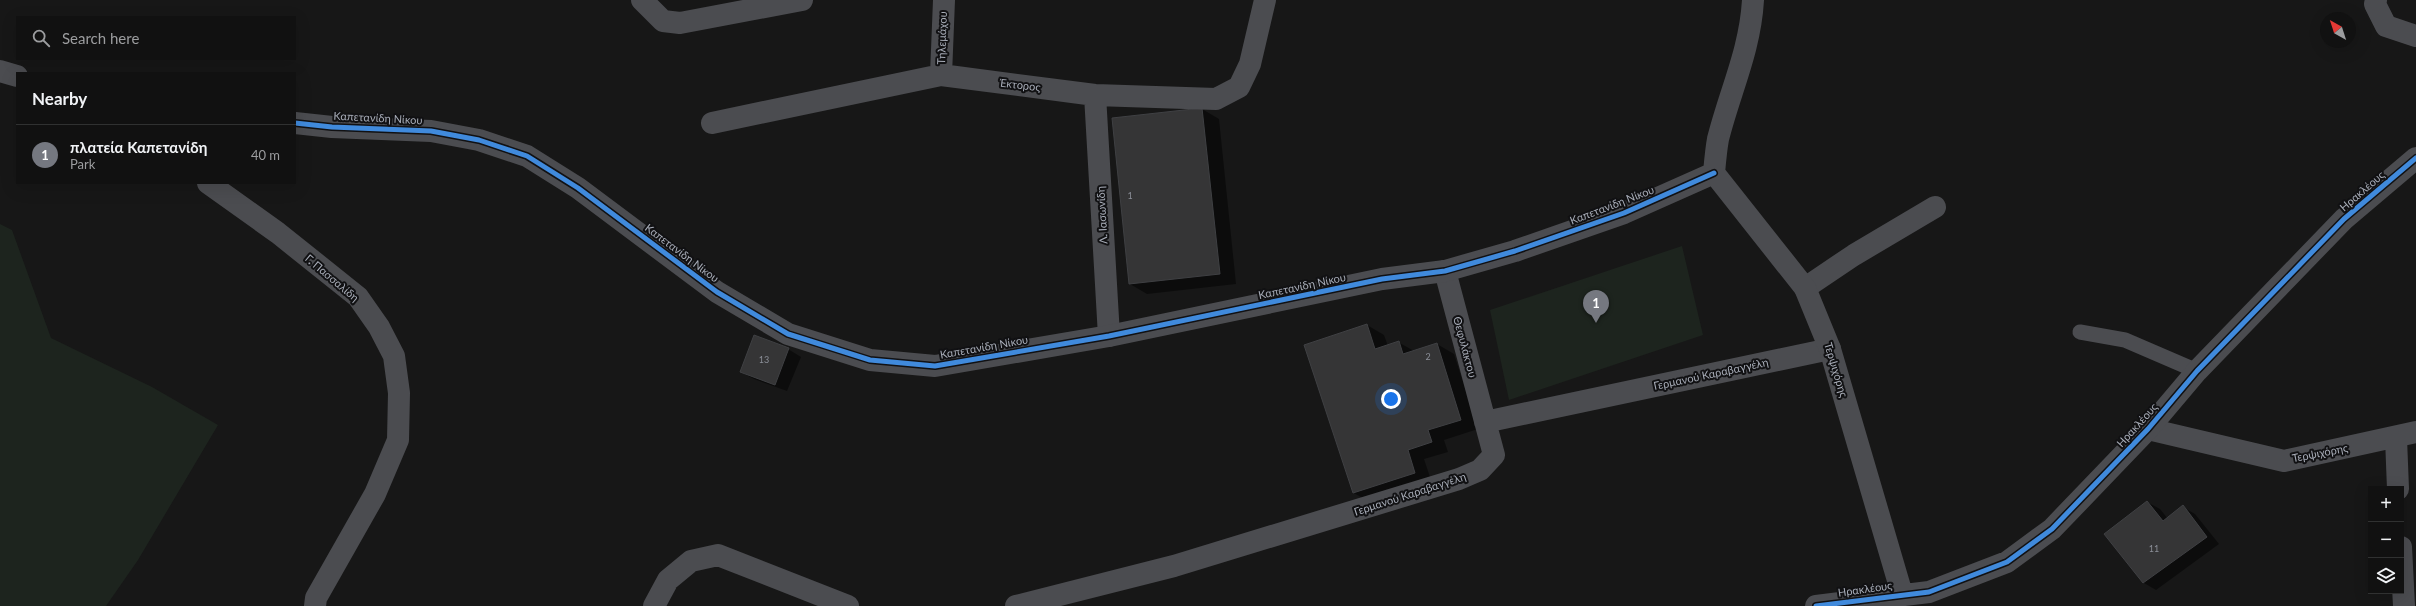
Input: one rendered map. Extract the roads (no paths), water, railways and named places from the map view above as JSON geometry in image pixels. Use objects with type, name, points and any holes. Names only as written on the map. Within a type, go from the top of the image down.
[{"type":"street","points":[[642,0],[663,21],[680,23],[802,0]]},
{"type":"street","name":"Τηλεμάχου","points":[[941,75],[944,0]]},
{"type":"street","name":"Έκτορος","points":[[712,123],[941,75],[1095,95],[1216,99],[1239,87],[1250,64],[1265,0]]},
{"type":"street","points":[[1714,173],[1718,140],[1738,80],[1752,24],[1754,0]]},
{"type":"street","points":[[2376,0],[2375,4],[2386,26],[2416,36]]},
{"type":"street","points":[[0,71],[16,76]]},
{"type":"street","name":"Λ. Ιασωνίδη","points":[[1095,95],[1109,336]]},
{"type":"street","name":"Καπετανίδη Νίκου","points":[[296,123],[431,131],[479,140],[526,156],[578,188],[718,292],[788,334],[870,360],[935,366],[1109,336],[1382,279],[1445,271],[1515,251],[1624,213],[1714,173]]},
{"type":"street","name":"Ηρακλέους","points":[[1816,606],[1902,594],[1929,592],[2008,562],[2052,529],[2148,430],[2197,371],[2344,219],[2416,158]]},
{"type":"street","name":"Τερψιχόρης","points":[[1714,173],[1805,288],[1830,349],[1902,594]]},
{"type":"street","name":"Γ. Πασσαλίδη","points":[[209,184],[278,233],[358,297],[379,327],[394,356],[399,393],[398,440],[375,494],[316,598],[315,606]]},
{"type":"street","points":[[1805,288],[1854,255],[1935,207]]},
{"type":"street","name":"Θεφυλάκτου","points":[[1445,271],[1485,422]]},
{"type":"street","name":"Γερμανού Καραβαγγέλη","points":[[1016,606],[1174,566],[1459,479],[1480,470],[1494,455],[1485,422],[1830,349]]},
{"type":"street","name":"Τερψιχόρης","points":[[2148,430],[2284,461],[2406,435],[2398,486]]},
{"type":"street","points":[[654,606],[668,580],[691,561],[718,555],[848,606]]},
{"type":"street","points":[[2402,558],[2404,606]]},
{"type":"lane","points":[[2080,332],[2125,340],[2197,371]]},
{"type":"place","name":"πλατεία Καπετανίδη","points":[[1596,323]]}]
